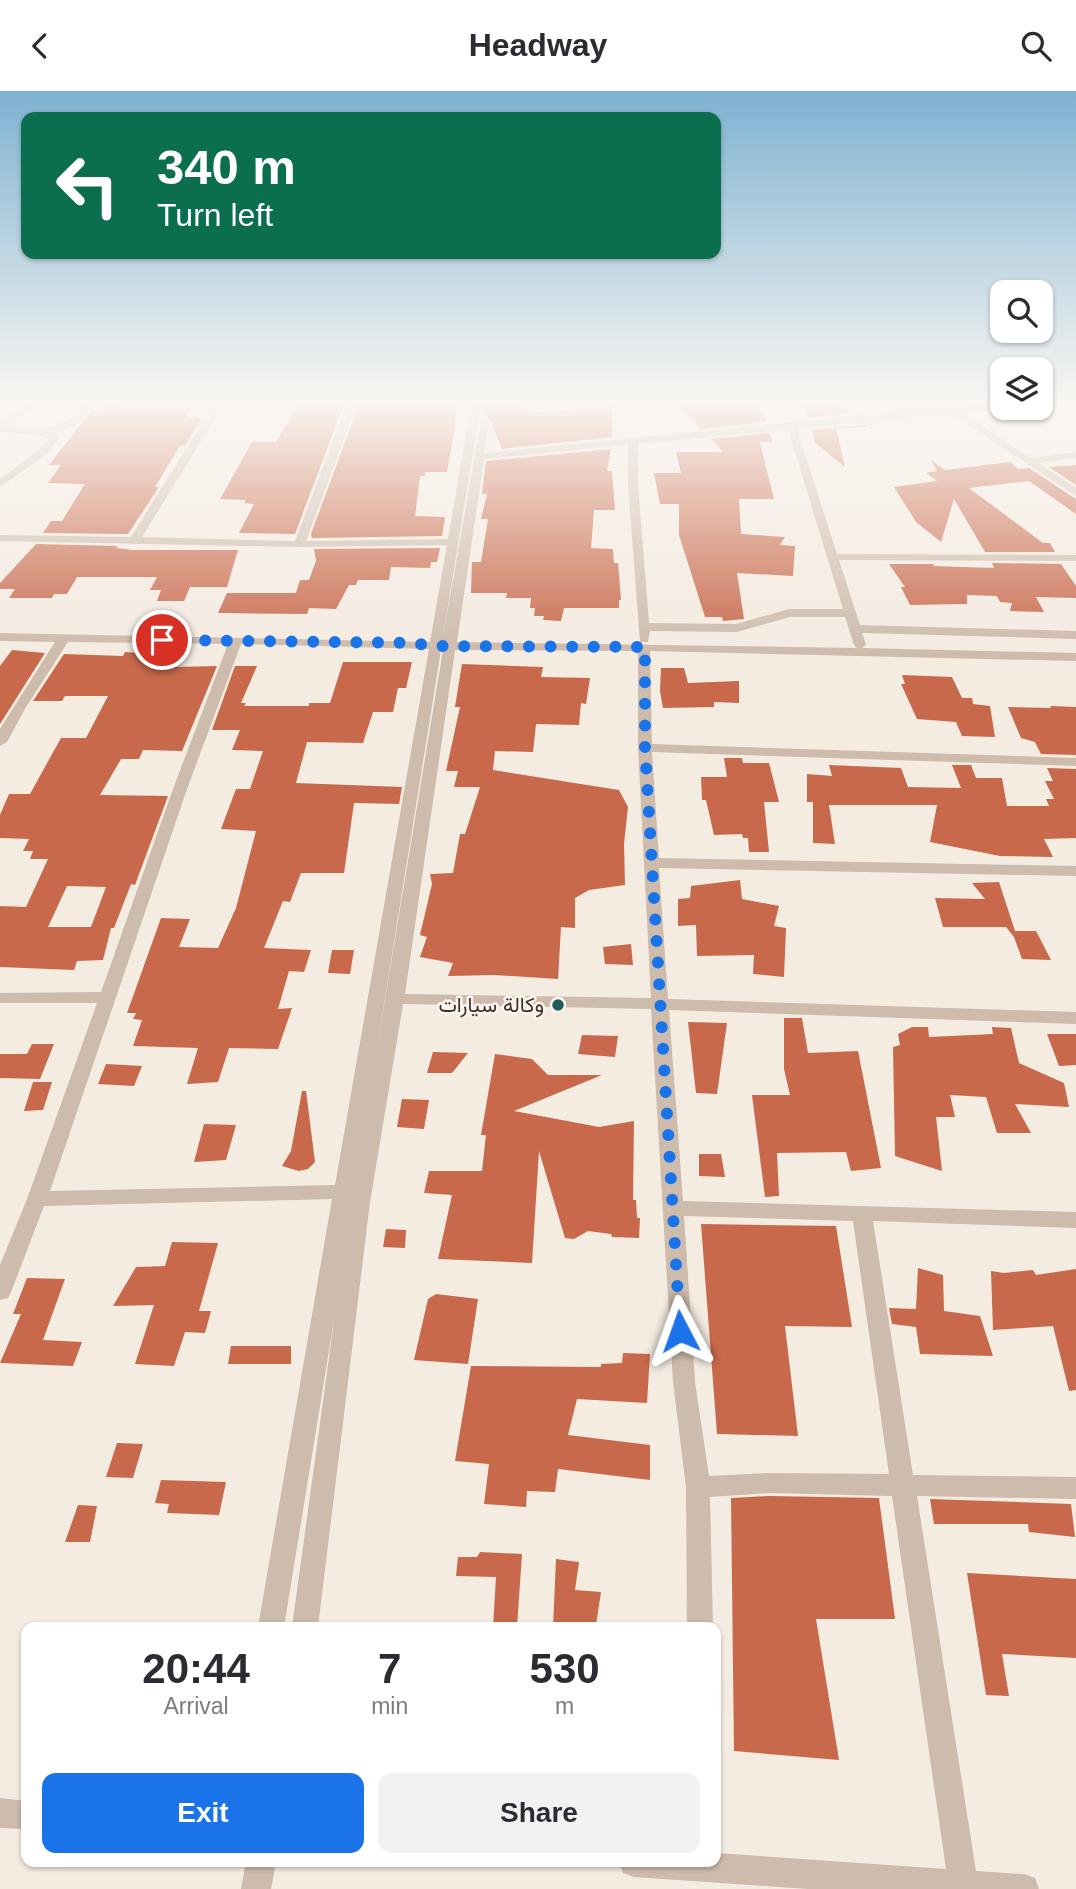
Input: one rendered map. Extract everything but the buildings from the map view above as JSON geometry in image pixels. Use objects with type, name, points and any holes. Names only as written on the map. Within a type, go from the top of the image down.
[{"type":"street","points":[[135,539],[167,488]]},
{"type":"street","points":[[299,544],[320,488]]},
{"type":"street","points":[[306,1622],[360,1202],[395,999],[462,488]]},
{"type":"street","points":[[272,1622],[342,1192],[474,488]]},
{"type":"street","points":[[633,488],[644,637],[645,748],[651,863],[684,1382],[698,1486],[700,1622]]},
{"type":"street","points":[[811,488],[860,645]]},
{"type":"street","points":[[0,538],[299,544],[453,542]]},
{"type":"street","points":[[833,557],[1076,558]]},
{"type":"street","points":[[644,637],[737,628],[789,613],[850,613]]},
{"type":"street","points":[[856,629],[1076,635]]},
{"type":"street","points":[[0,637],[412,643],[644,637],[1074,655]]},
{"type":"street","points":[[644,637],[1074,655]]},
{"type":"street","points":[[0,742],[19,707],[64,638]]},
{"type":"street","points":[[0,1292],[37,1199],[106,997],[236,641]]},
{"type":"street","points":[[1074,655],[1076,670]]},
{"type":"street","points":[[645,748],[1076,762]]},
{"type":"street","points":[[651,863],[1076,871]]},
{"type":"street","points":[[0,998],[106,997]]},
{"type":"street","points":[[395,999],[660,1002],[964,1017],[1076,1018]]},
{"type":"street","points":[[37,1199],[342,1192]]},
{"type":"street","points":[[674,1208],[1076,1220]]},
{"type":"street","points":[[862,1215],[963,1885]]},
{"type":"street","points":[[698,1486],[769,1483],[1076,1487]]},
{"type":"street","points":[[0,1813],[21,1815]]},
{"type":"street","points":[[721,1865],[1024,1889]]},
{"type":"street","points":[[256,1889],[260,1867]]},
{"type":"place","name":"وكالة سيارات","points":[[558,1005]]},
{"type":"route","points":[[162,640],[645,647],[645,748],[680,1331]]}]
